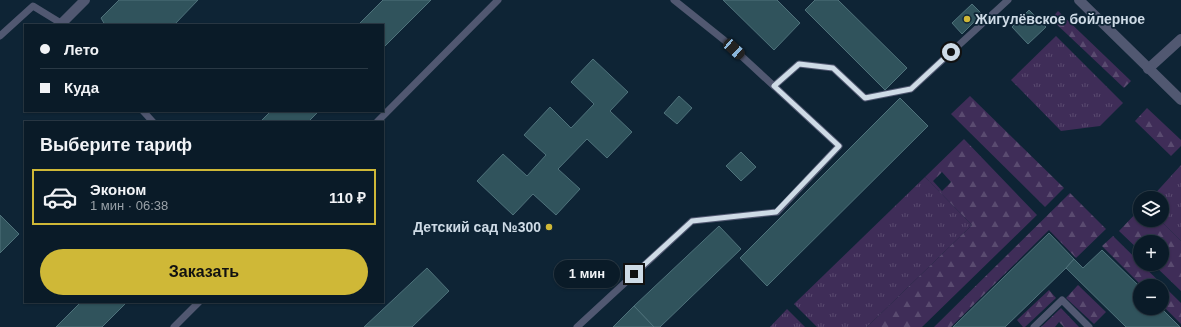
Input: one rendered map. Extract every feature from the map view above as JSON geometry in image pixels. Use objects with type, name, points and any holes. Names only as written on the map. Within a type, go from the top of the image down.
[{"type":"street","points":[[63,24],[85,0]]},
{"type":"street","points":[[1079,0],[1181,100]]},
{"type":"street","points":[[1148,69],[1181,39]]},
{"type":"lane","points":[[378,121],[498,0]]},
{"type":"lane","points":[[577,327],[692,221],[776,212],[839,146],[724,40],[674,0]]},
{"type":"lane","points":[[774,86],[799,64],[833,68],[865,98],[911,89],[1008,0]]},
{"type":"lane","points":[[0,36],[33,6],[63,24]]},
{"type":"lane","points":[[144,112],[152,121]]},
{"type":"lane","points":[[1034,327],[1062,300],[1089,327]]},
{"type":"lane","points":[[174,327],[198,303]]},
{"type":"green space","points":[[1058,11],[1131,81],[1124,88],[1051,19]]},
{"type":"green space","points":[[1056,36],[1123,103],[1100,126],[1061,131],[1011,80]]},
{"type":"green space","points":[[970,96],[1064,188],[1045,207],[951,114]]},
{"type":"green space","points":[[1147,108],[1181,140],[1181,146],[1171,156],[1135,121]]},
{"type":"green space","points":[[964,139],[1037,215],[922,327],[867,327],[972,225],[925,177]],"holes":[[[942,172],[951,182],[942,191],[933,181]]]},
{"type":"green space","points":[[1181,165],[1181,241],[1167,227],[1169,227],[1169,191],[1157,191]]},
{"type":"green space","points":[[925,177],[972,225],[867,327],[817,327],[794,304]]},
{"type":"green space","points":[[1070,193],[1106,229],[1076,258],[1049,230],[951,327],[934,327]]},
{"type":"green space","points":[[1133,216],[1133,227],[1167,227],[1181,241],[1181,291],[1160,271],[1169,271],[1169,235],[1133,235],[1133,244],[1119,231]]},
{"type":"green space","points":[[1113,236],[1133,256],[1133,271],[1149,271],[1157,279],[1135,279],[1102,246]]},
{"type":"green space","points":[[1078,285],[1106,312],[1094,324],[1066,298]]},
{"type":"green space","points":[[1049,290],[1056,298],[1025,327],[1023,327],[1017,320]]},
{"type":"green space","points":[[1169,291],[1181,303],[1181,324],[1169,312]]},
{"type":"green space","points":[[1061,308],[1079,327],[1064,327],[1059,322],[1055,327],[1041,327]]},
{"type":"green space","points":[[787,309],[805,327],[770,327]]},
{"type":"building","points":[[119,0],[198,0],[175,24],[104,24],[101,18]]},
{"type":"building","points":[[383,0],[431,0],[384,47],[384,24],[359,24]]},
{"type":"building","points":[[723,0],[777,0],[800,23],[774,50]]},
{"type":"building","points":[[815,0],[838,0],[907,68],[885,90],[805,10]]},
{"type":"building","points":[[972,4],[982,14],[962,34],[952,23]]},
{"type":"building","points":[[1029,10],[1046,27],[1028,44],[1012,27]]},
{"type":"building","points":[[593,59],[628,92],[610,111],[632,132],[607,158],[587,139],[558,169],[580,189],[556,215],[533,194],[513,215],[477,181],[503,154],[527,176],[546,155],[524,135],[550,107],[571,128],[594,104],[571,82]]},
{"type":"building","points":[[679,96],[692,108],[677,124],[664,113]]},
{"type":"building","points":[[900,98],[928,126],[767,286],[740,258]]},
{"type":"building","points":[[270,112],[318,112],[309,121],[261,121]]},
{"type":"building","points":[[741,152],[756,167],[741,181],[726,166]]},
{"type":"building","points":[[0,215],[19,234],[0,253]]},
{"type":"building","points":[[719,226],[741,249],[660,327],[654,327],[634,306]]},
{"type":"building","points":[[1049,233],[1074,259],[1066,268],[1005,327],[953,327]]},
{"type":"building","points":[[1102,250],[1133,280],[1133,315],[1168,315],[1180,327],[1126,327],[1066,268],[1074,259],[1083,268]]},
{"type":"building","points":[[427,268],[449,291],[412,327],[364,327]]},
{"type":"building","points":[[80,303],[125,304],[102,327],[56,327]]},
{"type":"building","points":[[634,306],[654,327],[613,327]]},
{"type":"place","name":"Жигулёвское бойлерное","points":[[967,19]]},
{"type":"place","name":"Детский сад №300","points":[[549,227]]},
{"type":"route","points":[[634,274],[692,221],[776,212],[839,146],[774,86],[799,64],[833,68],[865,98],[911,89],[951,52]]}]
